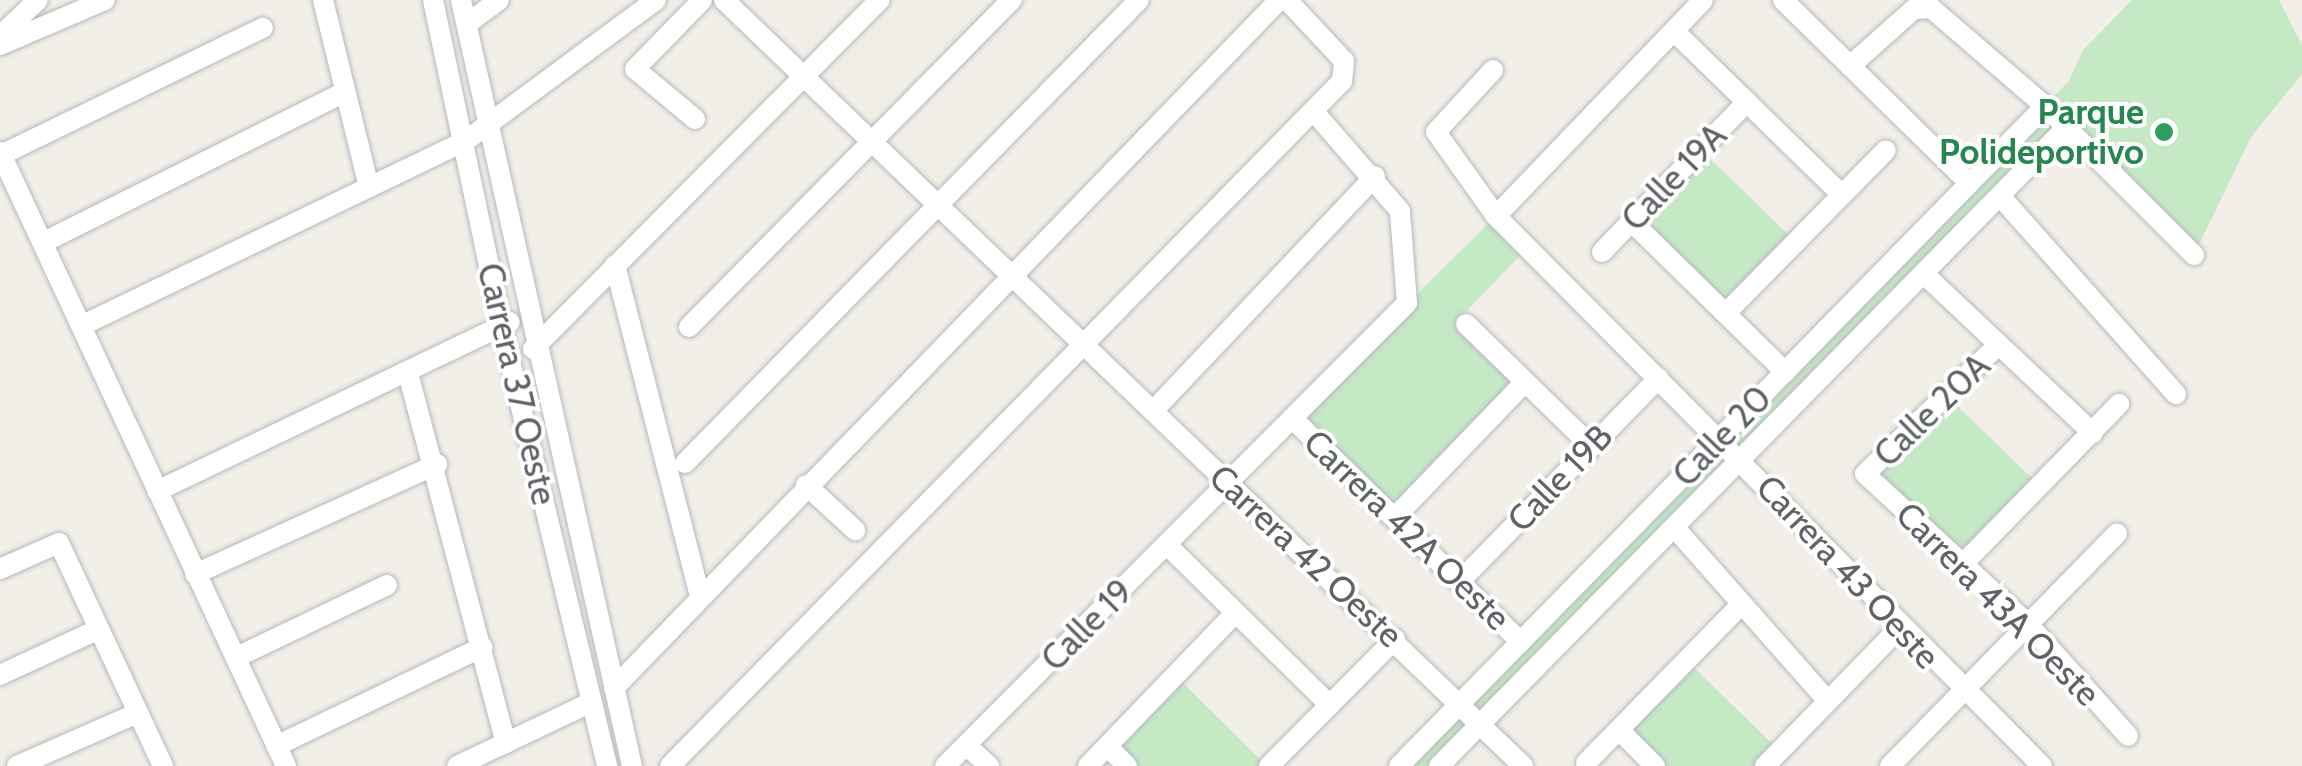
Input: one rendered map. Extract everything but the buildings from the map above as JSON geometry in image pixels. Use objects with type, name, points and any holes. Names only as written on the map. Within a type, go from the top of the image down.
[{"type":"street","points":[[0,36],[38,0]]},
{"type":"street","points":[[0,45],[105,0]]},
{"type":"street","points":[[323,0],[369,187]]},
{"type":"street","name":"Carrera 37 Oeste","points":[[434,0],[502,328],[607,766]]},
{"type":"street","name":"Carrera 37 Oeste","points":[[461,0],[492,122],[533,349],[632,766]]},
{"type":"street","points":[[467,24],[499,0]]},
{"type":"street","points":[[85,324],[464,142],[656,0]]},
{"type":"street","points":[[695,118],[635,69],[702,0]]},
{"type":"street","points":[[533,349],[880,0]]},
{"type":"street","points":[[689,327],[1012,0]]},
{"type":"street","points":[[686,463],[1139,0]]},
{"type":"street","points":[[614,688],[806,485],[1279,0]]},
{"type":"street","points":[[670,766],[1086,350],[1342,81],[1344,61],[1287,0]]},
{"type":"street","points":[[1496,216],[1703,0]]},
{"type":"street","points":[[1783,0],[1969,183]]},
{"type":"street","name":"Carrera 42 Oeste","points":[[737,4],[802,80],[1395,639],[1524,766]]},
{"type":"street","points":[[1850,66],[1914,8],[1931,8],[2045,106],[2194,255]]},
{"type":"street","points":[[263,28],[1,153],[85,324],[195,574],[239,656],[286,766]]},
{"type":"street","points":[[1674,30],[1842,194]]},
{"type":"street","name":"Carrera 43 Oeste","points":[[1492,70],[1436,132],[1496,216],[1741,459],[1962,692],[2042,766]]},
{"type":"street","points":[[46,241],[345,92]]},
{"type":"street","name":"Calle 19A","points":[[1602,252],[1748,102]]},
{"type":"street","name":"Calle 20","points":[[1399,766],[2045,106]]},
{"type":"street","points":[[1152,411],[1375,176],[1315,113]]},
{"type":"street","name":"Calle 20","points":[[1439,766],[2067,127]]},
{"type":"street","points":[[1726,314],[1886,150]]},
{"type":"street","name":"Calle 19","points":[[945,766],[1408,303],[1400,211],[1375,176]]},
{"type":"street","points":[[2000,196],[2176,394]]},
{"type":"street","points":[[1631,221],[1785,372]]},
{"type":"street","points":[[615,265],[700,596]]},
{"type":"street","points":[[1924,274],[2092,433]]},
{"type":"street","points":[[157,490],[502,328],[527,309]]},
{"type":"street","points":[[1466,324],[1592,446]]},
{"type":"street","name":"Calle 20A","points":[[1865,474],[1998,345]]},
{"type":"street","points":[[408,373],[437,464],[506,742]]},
{"type":"street","name":"Calle 19B","points":[[1462,579],[1659,378]]},
{"type":"street","points":[[1397,515],[1526,382]]},
{"type":"street","points":[[1960,567],[2119,404]]},
{"type":"street","name":"Carrera 42A Oeste","points":[[1292,418],[1397,515],[1521,642]]},
{"type":"street","points":[[195,574],[437,464]]},
{"type":"street","name":"Carrera 43A Oeste","points":[[1865,474],[1960,567],[2028,624],[2128,736]]},
{"type":"street","points":[[806,485],[855,530]]},
{"type":"street","points":[[1674,528],[1828,701]]},
{"type":"street","points":[[1895,764],[2117,533]]},
{"type":"street","points":[[0,569],[58,543],[162,766]]},
{"type":"street","points":[[1167,545],[1330,705]]},
{"type":"street","points":[[239,656],[387,585]]},
{"type":"street","points":[[1586,764],[1740,606]]},
{"type":"street","points":[[1088,766],[1110,749],[1235,612]]},
{"type":"street","points":[[1765,766],[1899,628]]},
{"type":"street","points":[[0,675],[99,629]]},
{"type":"street","points":[[1269,766],[1395,639]]},
{"type":"street","points":[[276,746],[483,648]]},
{"type":"street","points":[[457,766],[592,702]]},
{"type":"street","points":[[17,766],[138,713]]},
{"type":"street","points":[[1619,730],[1655,766]]},
{"type":"street","points":[[967,746],[989,766]]},
{"type":"street","points":[[1110,749],[1128,766]]},
{"type":"green space","points":[[2132,0],[2279,0],[2302,45],[2302,74],[2251,137],[2194,255],[2068,128],[1439,766],[1399,766],[2069,81],[2083,50]]},
{"type":"green space","points":[[1701,150],[1796,242],[1726,314],[1632,222]]},
{"type":"green space","points":[[1496,216],[1528,247],[1460,318],[1525,382],[1397,515],[1292,418]]},
{"type":"green space","points":[[1947,396],[2042,488],[1963,569],[1869,477]]},
{"type":"green space","points":[[1687,661],[1780,751],[1765,766],[1655,766],[1619,730]]},
{"type":"green space","points":[[1177,677],[1267,766],[1127,766],[1110,749]]},
{"type":"place","name":"Parque Polideportivo","points":[[2164,132]]}]
